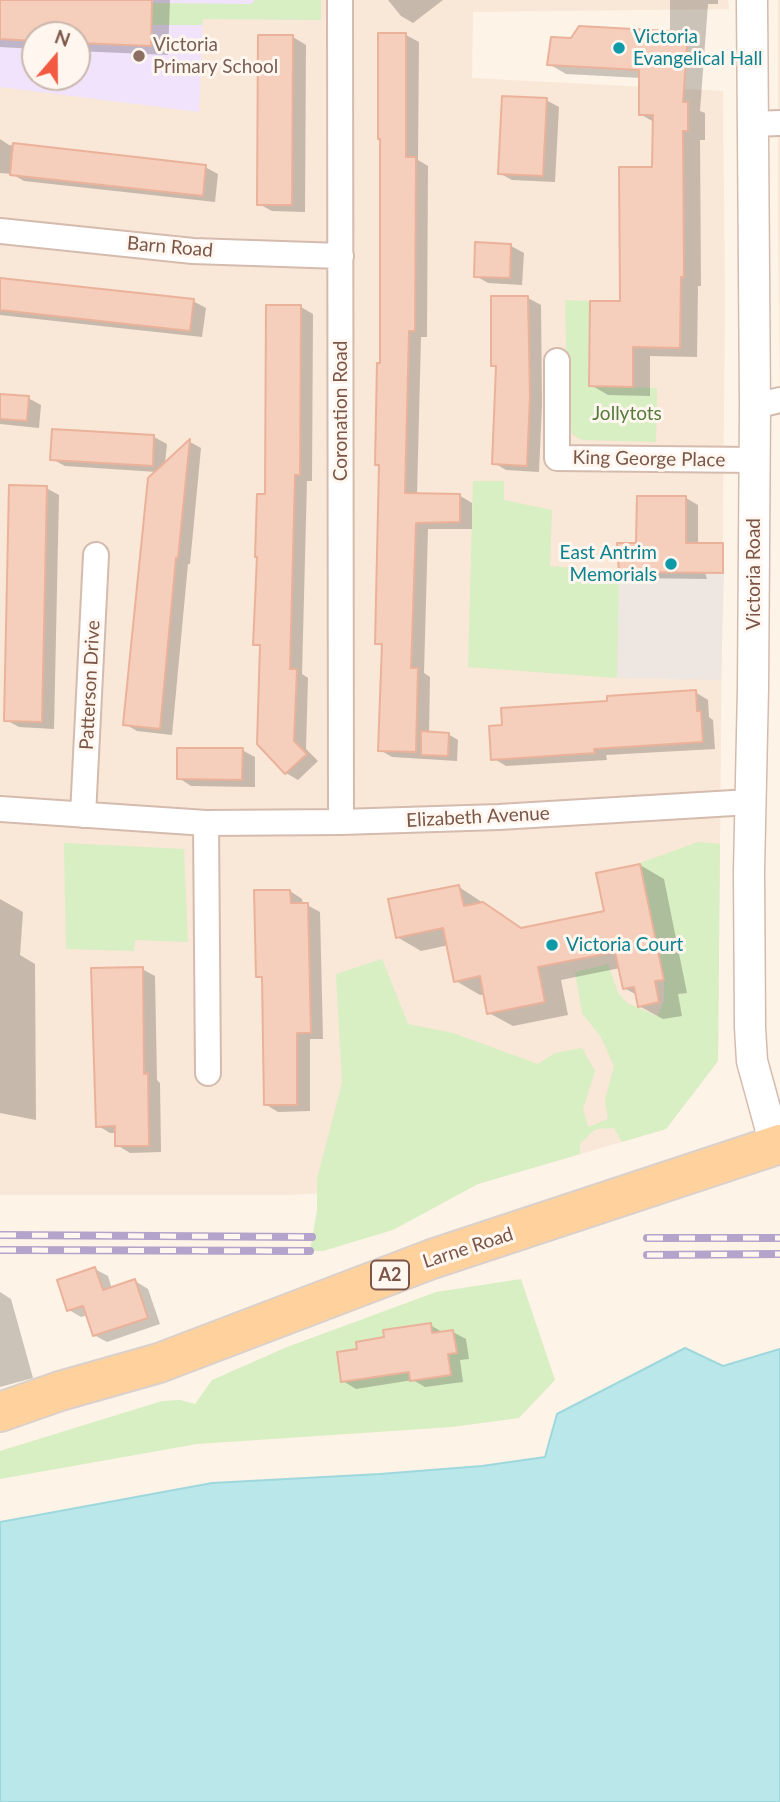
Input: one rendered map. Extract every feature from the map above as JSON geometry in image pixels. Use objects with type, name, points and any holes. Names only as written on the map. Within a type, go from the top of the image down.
[{"type":"main road","name":"Larne Road","points":[[0,1412],[60,1391],[159,1363],[432,1259],[777,1145]]},
{"type":"street","name":"Coronation Road","points":[[340,0],[341,822]]},
{"type":"street","name":"Victoria Road","points":[[751,0],[766,123],[767,403],[755,460],[750,1027],[752,1061],[777,1145]]},
{"type":"street","name":"Barn Road","points":[[0,231],[193,251],[341,256]]},
{"type":"street","name":"King George Place","points":[[557,361],[557,458],[755,460]]},
{"type":"street","name":"Patterson Drive","points":[[83,815],[96,555]]},
{"type":"street","name":"Elizabeth Avenue","points":[[0,809],[206,823],[341,822],[499,817],[750,802]]},
{"type":"street","points":[[206,823],[208,1073]]},
{"type":"shaded area","points":[[0,0],[728,0],[729,9],[473,12],[472,78],[723,91],[725,302],[718,1061],[666,1129],[478,1184],[288,1195],[0,1195]]},
{"type":"shaded area","name":"Victoria Primary School","points":[[0,0],[321,0],[321,20],[203,19],[199,112],[32,91],[91,91],[91,21],[21,21],[21,90],[0,87]]},
{"type":"shaded area","points":[[780,0],[780,406],[778,230]]},
{"type":"shaded area","points":[[619,572],[724,574],[721,680],[617,678]]},
{"type":"green space","points":[[255,0],[321,0],[321,20],[203,19],[202,25],[151,25],[152,3],[251,4]]},
{"type":"green space","name":"Jollytots","points":[[565,300],[590,301],[589,386],[657,388],[656,442],[582,440],[573,435],[568,422]]},
{"type":"green space","points":[[473,481],[504,481],[504,500],[552,510],[550,566],[619,572],[617,678],[468,667]]},
{"type":"green space","points":[[698,842],[720,844],[718,1061],[666,1129],[622,1142],[614,1128],[596,1129],[580,1143],[580,1154],[478,1184],[393,1230],[323,1251],[310,1251],[317,1210],[317,1179],[342,1083],[336,974],[382,959],[408,1024],[453,1033],[538,1064],[555,1053],[582,1048],[595,1071],[583,1109],[588,1127],[608,1119],[605,1100],[614,1066],[601,1037],[582,1013],[575,972],[608,964],[618,993],[627,1003],[657,1016],[664,1001],[664,980],[640,863]]},
{"type":"green space","points":[[64,843],[184,849],[188,942],[135,940],[134,951],[66,949]]},
{"type":"green space","points":[[521,1279],[555,1380],[519,1418],[452,1427],[197,1444],[0,1479],[0,1451],[162,1401],[180,1400],[195,1404],[212,1380],[287,1347],[436,1292]]},
{"type":"water","points":[[685,1348],[723,1366],[780,1349],[780,1802],[0,1802],[0,1522],[212,1483],[380,1474],[482,1466],[545,1457],[557,1414]]},
{"type":"building","name":"Victoria Primary School","points":[[0,0],[152,0],[151,46],[91,44],[91,21],[21,21],[21,40],[0,39]]},
{"type":"building","points":[[579,26],[688,32],[683,102],[688,102],[688,131],[683,131],[684,277],[681,277],[680,348],[633,347],[633,387],[589,386],[590,301],[620,301],[619,167],[652,167],[653,115],[639,115],[639,70],[547,65],[551,37],[571,38]]},
{"type":"building","points":[[378,33],[406,33],[406,157],[416,157],[415,331],[409,331],[405,493],[460,494],[460,522],[416,523],[411,668],[418,668],[416,752],[378,751],[382,644],[375,644],[379,465],[375,465],[377,363],[380,363]]},
{"type":"building","points":[[258,35],[293,35],[292,205],[257,205]]},
{"type":"building","points":[[502,96],[547,98],[543,176],[498,174]]},
{"type":"building","points":[[13,143],[206,165],[203,196],[10,175]]},
{"type":"building","points":[[475,242],[511,244],[510,278],[474,277]]},
{"type":"building","points":[[0,278],[194,299],[190,331],[0,310]]},
{"type":"building","points":[[491,296],[528,296],[530,396],[527,466],[492,464],[496,366],[491,366]]},
{"type":"building","points":[[266,305],[301,305],[300,475],[295,475],[290,669],[297,669],[294,741],[307,754],[285,774],[257,744],[260,645],[253,645],[257,494],[265,494]]},
{"type":"building","points":[[0,394],[29,396],[27,421],[0,419]]},
{"type":"building","points":[[52,429],[154,435],[153,466],[50,460]]},
{"type":"building","points":[[190,439],[160,729],[123,725],[148,478]]},
{"type":"building","points":[[9,485],[47,486],[42,722],[4,721]]},
{"type":"building","points":[[637,496],[686,496],[686,543],[723,543],[723,573],[619,572],[617,543],[636,543]]},
{"type":"building","points":[[696,690],[697,711],[701,711],[703,742],[594,749],[595,753],[491,760],[489,726],[502,725],[501,708],[607,701],[607,696]]},
{"type":"building","points":[[421,731],[449,733],[448,756],[421,755]]},
{"type":"building","points":[[177,748],[243,748],[242,780],[177,779]]},
{"type":"building","name":"Victoria Court","points":[[640,864],[664,980],[655,981],[659,1002],[638,1007],[634,987],[623,989],[615,952],[538,967],[545,1002],[487,1014],[480,976],[454,982],[443,928],[396,938],[388,899],[459,885],[464,906],[483,902],[521,928],[604,911],[596,873]]},
{"type":"building","points":[[254,890],[290,890],[291,903],[308,903],[311,1033],[297,1033],[297,1105],[264,1105],[262,977],[256,977]]},
{"type":"building","points":[[143,967],[144,1074],[148,1073],[149,1146],[115,1146],[115,1126],[96,1127],[91,968]]},
{"type":"building","points":[[95,1267],[103,1290],[135,1279],[148,1318],[93,1336],[83,1306],[67,1311],[57,1280]]},
{"type":"building","points":[[431,1323],[432,1333],[453,1330],[457,1353],[448,1354],[451,1375],[410,1381],[409,1372],[341,1382],[337,1352],[357,1349],[356,1342],[384,1337],[383,1330]]},
{"type":"railway","points":[[0,1235],[312,1237]]},
{"type":"railway","points":[[647,1238],[780,1238]]},
{"type":"railway","points":[[0,1250],[310,1251]]},
{"type":"railway","points":[[647,1255],[780,1254]]},
{"type":"place","name":"Victoria Evangelical Hall","points":[[619,48]]},
{"type":"place","name":"Victoria Primary School","points":[[139,56]]},
{"type":"place","name":"East Antrim Memorials","points":[[671,564]]},
{"type":"place","name":"Victoria Court","points":[[552,945]]}]
